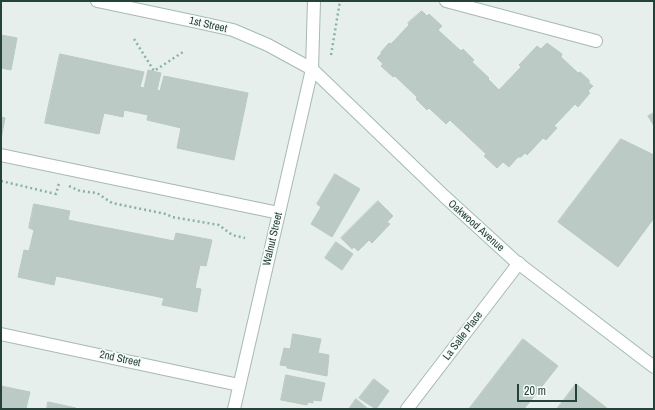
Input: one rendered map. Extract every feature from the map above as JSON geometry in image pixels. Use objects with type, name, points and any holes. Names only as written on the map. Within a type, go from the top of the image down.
[{"type":"street","name":"1st Street","points":[[97,1],[233,30],[268,44],[312,69]]},
{"type":"street","name":"Walnut Street","points":[[234,409],[312,69],[314,1]]},
{"type":"street","points":[[446,1],[596,41]]},
{"type":"street","name":"Oakwood Avenue","points":[[312,69],[444,196],[519,263],[654,367]]},
{"type":"street","points":[[1,155],[279,213]]},
{"type":"street","name":"La Salle Place","points":[[407,409],[519,263]]},
{"type":"street","name":"2nd Street","points":[[1,334],[239,385]]},
{"type":"path","points":[[331,55],[340,1]]},
{"type":"path","points":[[134,39],[154,71],[183,52]]},
{"type":"path","points":[[1,181],[56,194],[59,183],[66,184],[73,189],[97,193],[112,202],[166,214],[172,217],[219,225],[232,235],[244,238]]},
{"type":"building","points":[[422,11],[427,16],[429,14],[442,26],[438,30],[461,51],[463,49],[474,60],[472,62],[499,90],[521,67],[519,65],[537,46],[541,49],[547,43],[562,54],[561,57],[578,73],[580,72],[589,80],[589,83],[593,86],[588,91],[590,93],[578,107],[575,104],[554,126],[557,128],[546,140],[543,138],[527,155],[525,153],[521,157],[518,157],[509,167],[503,162],[497,168],[484,156],[486,154],[450,120],[446,124],[429,108],[427,110],[416,99],[417,97],[395,76],[393,77],[381,66],[383,64],[377,58],[389,43],[391,44],[409,25],[408,23]]},
{"type":"building","points":[[1,35],[17,38],[11,70],[1,68]]},
{"type":"building","points":[[60,54],[144,72],[140,87],[144,88],[148,70],[161,73],[157,90],[160,91],[164,76],[248,93],[234,160],[177,148],[181,128],[147,120],[148,115],[124,110],[123,117],[104,113],[99,134],[45,123]]},
{"type":"building","points":[[654,113],[654,126],[648,116]]},
{"type":"building","points":[[1,117],[5,118],[1,139]]},
{"type":"building","points":[[621,139],[654,155],[654,218],[618,267],[558,222]]},
{"type":"building","points":[[335,174],[360,189],[332,237],[311,224],[321,207],[317,204]]},
{"type":"building","points":[[378,201],[393,216],[387,222],[390,224],[372,243],[369,240],[358,251],[354,247],[352,249],[341,238]]},
{"type":"building","points":[[34,204],[70,211],[68,220],[174,241],[176,233],[212,240],[206,266],[200,265],[195,288],[201,289],[197,312],[162,305],[164,298],[56,276],[54,285],[18,277],[24,250],[29,251],[34,230],[29,228]]},
{"type":"building","points":[[336,242],[353,254],[342,270],[325,258]]},
{"type":"building","points":[[293,334],[321,339],[318,353],[329,355],[327,376],[287,368],[287,366],[280,365],[284,348],[290,349]]},
{"type":"building","points":[[523,339],[558,366],[524,409],[469,409]]},
{"type":"building","points":[[286,375],[325,383],[321,401],[313,400],[313,403],[308,402],[307,405],[281,400]]},
{"type":"building","points":[[374,379],[389,391],[376,409],[359,398]]},
{"type":"building","points":[[576,384],[608,409],[557,409]]},
{"type":"building","points":[[1,386],[30,392],[26,408],[30,409],[1,409]]},
{"type":"building","points":[[356,399],[368,409],[349,409]]},
{"type":"building","points":[[48,402],[76,408],[76,409],[47,409]]}]
